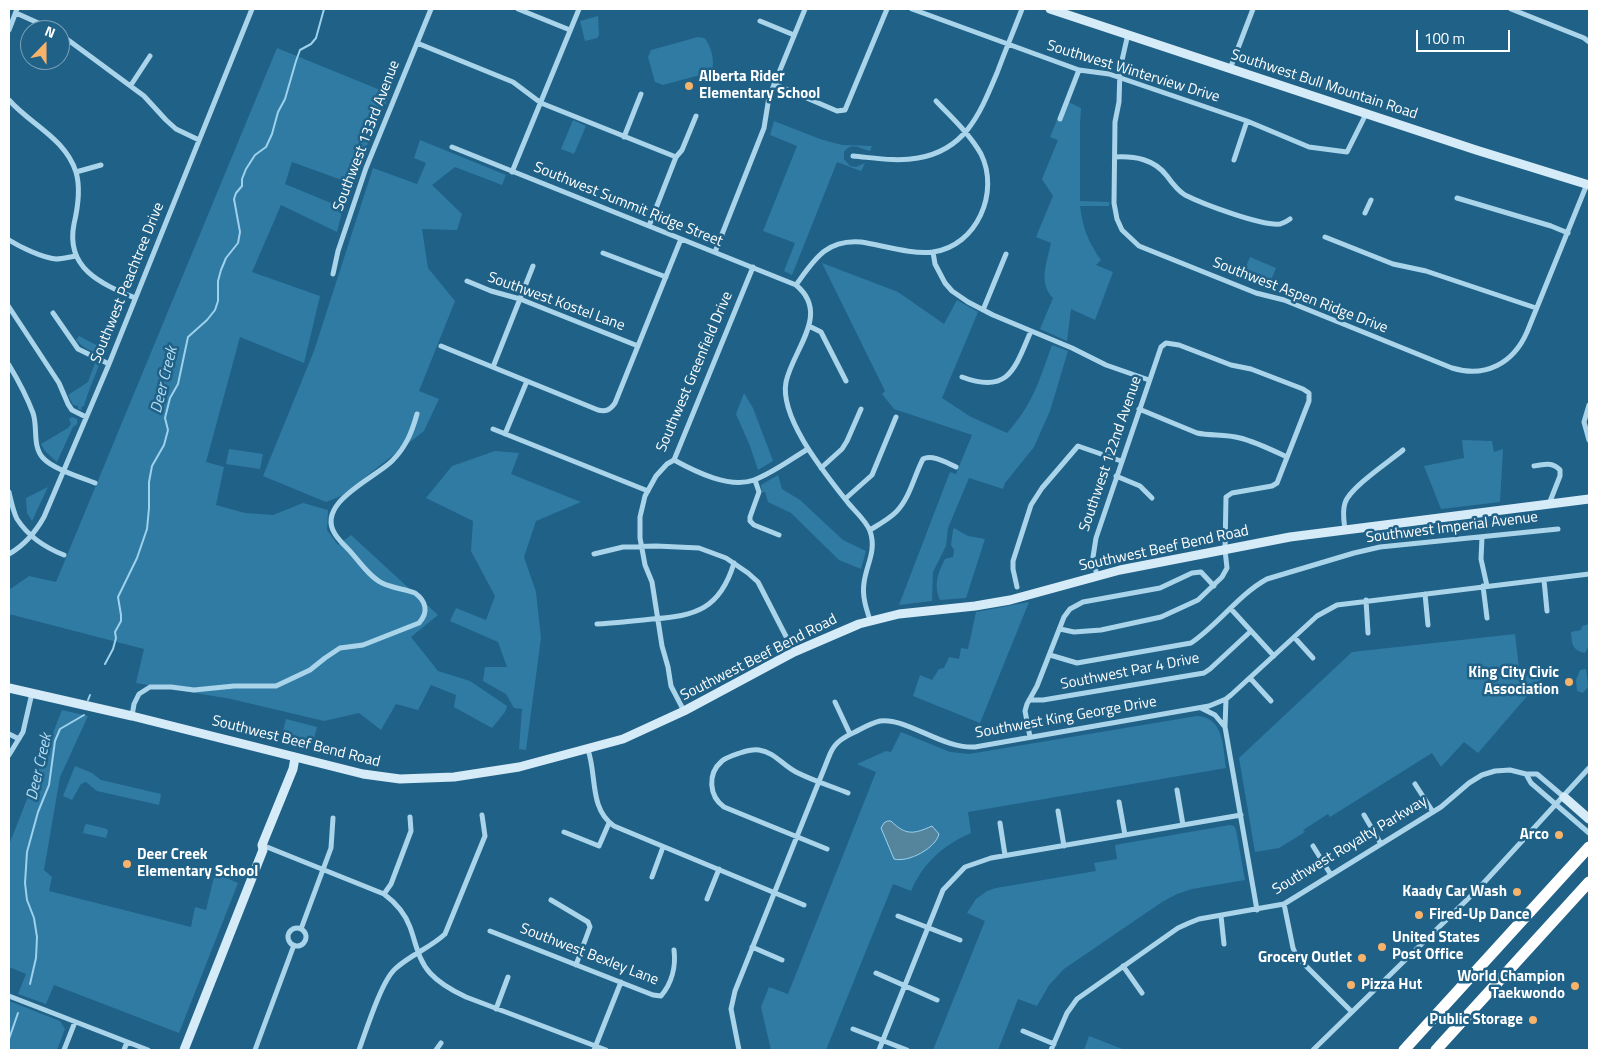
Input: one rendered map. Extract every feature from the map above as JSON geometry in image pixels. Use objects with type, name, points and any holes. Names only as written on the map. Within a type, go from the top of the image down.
[{"type":"highway","points":[[1404,1050],[1589,848]]},
{"type":"highway","points":[[1436,1050],[1589,882]]},
{"type":"main road","name":"Southwest Bull Mountain Road","points":[[1050,9],[1366,114],[1588,184]]},
{"type":"main road","name":"Southwest Beef Bend Road","points":[[9,688],[132,716],[363,774],[400,779],[462,776],[519,766],[623,740],[684,711],[794,652],[870,620],[899,614],[975,606],[1010,600],[1097,576],[1290,537],[1589,500]]},
{"type":"main road","points":[[184,1050],[263,850],[262,845],[293,769],[295,758]]},
{"type":"main road","name":"Southwest Royalty Parkway","points":[[1564,797],[1589,818]]},
{"type":"main road","points":[[177,1050],[257,848],[262,845]]},
{"type":"street","name":"Southwest Peachtree Drive","points":[[9,554],[32,536],[44,517],[109,364],[252,9]]},
{"type":"street","name":"Southwest 133rd Avenue","points":[[333,274],[338,251],[361,183],[431,9]]},
{"type":"street","points":[[518,9],[570,30]]},
{"type":"street","points":[[512,172],[578,9]]},
{"type":"street","points":[[715,252],[764,128],[766,106],[774,84],[805,9]]},
{"type":"street","points":[[774,84],[837,111],[845,110],[887,9]]},
{"type":"street","name":"Southwest Winterview Drive","points":[[912,9],[1079,70],[1119,78],[1247,121],[1310,146],[1329,151],[1347,152],[1366,114]]},
{"type":"street","points":[[853,156],[894,160],[918,158],[945,149],[958,140],[978,115],[1022,9]]},
{"type":"street","points":[[1230,69],[1253,9]]},
{"type":"street","points":[[1511,9],[1584,38],[1589,42]]},
{"type":"street","points":[[9,30],[17,11],[35,20]]},
{"type":"street","points":[[760,21],[794,35]]},
{"type":"street","name":"Southwest Aspen Ridge Drive","points":[[1128,34],[1119,78],[1119,102],[1116,117],[1115,212],[1122,230],[1139,246],[1256,293],[1284,300],[1452,368],[1475,372],[1490,368],[1502,363],[1521,344],[1588,184]]},
{"type":"street","points":[[70,41],[131,85],[180,132],[199,140]]},
{"type":"street","points":[[417,43],[513,82],[541,103],[676,157]]},
{"type":"street","points":[[131,85],[150,56]]},
{"type":"street","points":[[1060,119],[1079,70]]},
{"type":"street","points":[[624,137],[641,94]]},
{"type":"street","points":[[9,100],[56,141],[76,172],[79,192],[72,236],[76,256],[88,273],[98,281],[135,298]]},
{"type":"street","points":[[870,620],[863,594],[865,577],[872,552],[870,530],[808,448],[788,404],[785,390],[788,374],[809,326],[811,312],[809,300],[802,289],[796,285],[823,251],[836,244],[861,242],[921,253],[933,252],[948,248],[965,237],[979,219],[986,199],[988,180],[983,160],[975,144],[936,101]]},
{"type":"street","points":[[649,226],[676,157],[682,150],[696,116]]},
{"type":"street","points":[[1234,160],[1247,121]]},
{"type":"street","name":"Southwest Summit Ridge Street","points":[[452,148],[796,285]]},
{"type":"street","points":[[1115,157],[1147,160],[1163,171],[1175,187],[1186,195],[1241,217],[1278,224],[1290,219]]},
{"type":"street","points":[[76,172],[101,165]]},
{"type":"street","points":[[1457,198],[1568,233]]},
{"type":"street","points":[[1365,213],[1371,200]]},
{"type":"street","points":[[1325,236],[1393,264],[1426,272],[1536,308]]},
{"type":"street","points":[[440,346],[603,412],[608,410],[615,403],[681,239]]},
{"type":"street","points":[[9,240],[51,258],[76,256]]},
{"type":"street","points":[[933,252],[935,264],[944,283],[960,297],[984,310],[1072,348],[1106,365],[1149,380]]},
{"type":"street","points":[[603,253],[666,278]]},
{"type":"street","points":[[984,310],[1006,254]]},
{"type":"street","points":[[493,367],[533,266]]},
{"type":"street","name":"Southwest Greenfield Drive","points":[[684,711],[671,686],[662,646],[652,582],[640,546],[640,517],[648,491],[661,470],[674,460],[753,267]]},
{"type":"street","name":"Southwest Kostel Lane","points":[[466,281],[491,291],[520,299],[638,346]]},
{"type":"street","points":[[9,306],[59,384],[68,404],[86,418]]},
{"type":"street","points":[[53,313],[78,349],[109,364]]},
{"type":"street","points":[[809,326],[820,332],[846,381]]},
{"type":"street","points":[[962,377],[984,383],[1001,380],[1016,367],[1031,331]]},
{"type":"street","name":"Southwest 122nd Avenue","points":[[1097,576],[1094,566],[1094,546],[1149,380],[1161,347],[1166,343],[1179,345],[1237,367],[1251,369],[1309,393],[1309,401],[1287,457]]},
{"type":"street","points":[[9,365],[33,412],[36,425],[36,444],[40,455],[45,460],[64,470],[94,483]]},
{"type":"street","points":[[505,434],[527,381]]},
{"type":"street","points":[[1589,404],[1584,422],[1589,440]]},
{"type":"street","points":[[822,468],[842,449],[860,409]]},
{"type":"street","points":[[1060,629],[1074,632],[1102,630],[1161,617],[1198,600],[1214,586],[1227,568],[1225,550],[1226,497],[1232,493],[1275,485],[1287,457],[1240,438],[1226,435],[1206,435],[1139,409]]},
{"type":"street","points":[[132,716],[134,704],[139,694],[150,687],[194,690],[234,686],[276,686],[310,670],[340,648],[363,645],[423,620],[426,610],[422,599],[415,593],[388,585],[373,577],[334,534],[330,523],[334,509],[340,500],[385,468],[405,446],[412,432],[417,414]]},
{"type":"street","points":[[846,499],[872,475],[896,417]]},
{"type":"street","points":[[493,429],[648,491]]},
{"type":"street","points":[[1017,587],[1012,569],[1014,552],[1031,505],[1042,488],[1078,446],[1121,461]]},
{"type":"street","points":[[674,460],[727,482],[741,483],[755,480],[808,448]]},
{"type":"street","points":[[1345,530],[1343,515],[1345,502],[1351,492],[1403,450]]},
{"type":"street","points":[[870,530],[895,513],[901,506],[908,495],[922,459],[927,456],[932,457],[956,467]]},
{"type":"street","points":[[1534,466],[1551,464],[1560,470],[1560,476],[1548,505]]},
{"type":"street","points":[[1116,476],[1140,486],[1152,498]]},
{"type":"street","points":[[755,480],[759,492],[750,521],[754,526],[779,535]]},
{"type":"street","points":[[9,492],[17,518],[32,536],[48,548],[64,555]]},
{"type":"street","name":"Southwest Imperial Avenue","points":[[1050,654],[1077,663],[1191,643],[1203,635],[1254,586],[1267,579],[1354,553],[1380,547],[1558,528]]},
{"type":"street","points":[[1482,537],[1480,554],[1487,618]]},
{"type":"street","points":[[594,554],[615,548],[640,546],[699,548],[734,563],[758,582],[794,652]]},
{"type":"street","points":[[597,624],[690,615],[706,606],[723,589],[734,563]]},
{"type":"street","points":[[1030,737],[1026,711],[1029,700],[1037,686],[1064,617],[1070,609],[1084,602],[1160,588],[1192,573],[1201,572],[1214,586]]},
{"type":"street","name":"Southwest King George Drive","points":[[739,1050],[731,1003],[832,748],[837,742],[850,734],[876,722],[888,721],[949,744],[975,746],[1200,708],[1226,700],[1317,616],[1331,607],[1366,600],[1589,574]]},
{"type":"street","points":[[1544,580],[1547,611]]},
{"type":"street","points":[[1425,594],[1428,625]]},
{"type":"street","points":[[1366,600],[1368,633]]},
{"type":"street","points":[[1231,608],[1274,656]]},
{"type":"street","name":"Southwest Par 4 Drive","points":[[1029,700],[1043,700],[1204,672],[1210,669],[1251,631]]},
{"type":"street","points":[[1294,637],[1313,658]]},
{"type":"street","points":[[1250,678],[1272,701]]},
{"type":"street","points":[[9,754],[25,726],[32,693]]},
{"type":"street","points":[[1226,700],[1225,727],[1257,910]]},
{"type":"street","points":[[835,702],[850,734]]},
{"type":"street","points":[[1200,708],[1215,715],[1225,727]]},
{"type":"street","points":[[9,734],[19,739]]},
{"type":"street","points":[[827,849],[724,807],[713,793],[714,771],[724,759],[753,749],[768,752],[796,773],[848,793]]},
{"type":"street","points":[[588,750],[592,760],[598,808],[609,823],[619,829],[804,905]]},
{"type":"street","points":[[1313,1050],[1480,888],[1589,768]]},
{"type":"street","name":"Southwest Royalty Parkway","points":[[1051,1050],[1067,1013],[1077,1000],[1178,928],[1199,919],[1284,904],[1449,802],[1469,783],[1482,774],[1510,770],[1526,774],[1537,774],[1564,797]]},
{"type":"street","points":[[1526,774],[1531,783],[1589,833]]},
{"type":"street","points":[[1415,784],[1433,812]]},
{"type":"street","points":[[1177,790],[1183,825]]},
{"type":"street","points":[[1119,802],[1125,835]]},
{"type":"street","points":[[1058,811],[1064,846]]},
{"type":"street","points":[[359,1050],[388,978],[393,971],[404,961],[437,942],[445,934],[485,836],[482,815]]},
{"type":"street","points":[[879,1050],[943,890],[965,867],[1005,855],[1241,815]]},
{"type":"street","points":[[1364,815],[1381,844]]},
{"type":"street","points":[[384,894],[391,884],[411,831],[410,817]]},
{"type":"street","points":[[301,929],[332,848],[333,818]]},
{"type":"street","points":[[564,832],[600,846],[609,823]]},
{"type":"street","points":[[1000,823],[1005,855]]},
{"type":"street","points":[[262,845],[384,894],[397,905],[406,919],[418,953],[430,973],[446,987],[595,1048],[606,1050]]},
{"type":"street","points":[[1313,846],[1331,875]]},
{"type":"street","points":[[652,877],[663,847]]},
{"type":"street","points":[[708,900],[719,869]]},
{"type":"street","points":[[551,900],[588,922],[590,928],[576,965]]},
{"type":"street","points":[[1284,904],[1293,950],[1297,957],[1352,1012]]},
{"type":"street","points":[[898,916],[960,940]]},
{"type":"street","points":[[1220,916],[1224,944]]},
{"type":"street","points":[[296,928],[301,929],[305,933],[305,940],[300,945],[294,945],[290,943],[290,934],[296,928]]},
{"type":"street","name":"Southwest Bexley Lane","points":[[490,931],[653,995],[661,996],[666,990],[676,965],[674,950]]},
{"type":"street","points":[[255,1050],[294,945]]},
{"type":"street","points":[[752,947],[782,960]]},
{"type":"street","points":[[1123,966],[1142,993]]},
{"type":"street","points":[[876,973],[937,1000]]},
{"type":"street","points":[[496,1009],[508,977]]},
{"type":"street","points":[[595,1048],[621,982]]},
{"type":"street","points":[[9,996],[148,1050]]},
{"type":"street","points":[[64,1050],[75,1022]]},
{"type":"street","points":[[853,1029],[907,1050]]},
{"type":"street","points":[[1023,1031],[1054,1044]]},
{"type":"street","points":[[124,1050],[127,1042]]},
{"type":"street","points":[[436,1050],[441,1043]]},
{"type":"shaded area","points":[[598,16],[599,35],[597,38],[585,41],[580,21]]},
{"type":"shaded area","points":[[698,37],[704,38],[711,49],[713,64],[711,72],[663,85],[655,82],[648,57],[651,50]]},
{"type":"shaded area","points":[[277,48],[390,94],[350,183],[292,162],[285,184],[343,208],[337,232],[281,205],[252,272],[320,296],[304,363],[240,337],[206,462],[224,467],[216,505],[245,513],[273,515],[303,503],[328,510],[327,530],[338,545],[351,535],[438,615],[411,637],[438,671],[470,681],[507,706],[505,712],[492,728],[454,707],[456,695],[431,685],[418,710],[396,704],[381,730],[359,713],[324,721],[231,699],[136,683],[144,649],[9,614],[9,590],[29,576],[56,582]]},
{"type":"shaded area","points":[[1075,76],[1068,102],[1081,108],[1080,201],[1109,202],[1109,206],[1080,206],[1081,214],[1087,234],[1101,260],[1096,265],[1113,272],[1095,320],[1071,309],[1067,341],[1040,329],[1053,298],[1048,292],[1045,279],[1051,243],[1036,237],[1053,196],[1042,179],[1058,140],[1050,137]]},
{"type":"shaded area","points":[[573,120],[586,126],[574,154],[561,149]]},
{"type":"shaded area","points":[[774,121],[820,139],[842,145],[872,146],[870,151],[853,146],[844,152],[844,159],[850,166],[856,167],[865,163],[861,171],[837,162],[792,275],[784,271],[795,243],[763,231],[797,146],[770,135]]},
{"type":"shaded area","points":[[420,140],[506,175],[502,185],[455,167],[432,185],[462,214],[457,230],[422,229],[428,268],[455,301],[419,391],[439,399],[424,431],[341,496],[326,502],[263,476],[314,351],[373,168],[417,184],[426,163],[414,158]]},
{"type":"shaded area","points":[[1250,257],[1276,268],[1269,285],[1265,286],[1242,276]]},
{"type":"shaded area","points":[[822,263],[898,292],[944,324],[957,300],[978,312],[942,398],[971,417],[1007,433],[1029,402],[1052,345],[1068,351],[1050,411],[1034,447],[1005,483],[1003,489],[969,478],[948,528],[946,546],[933,572],[932,601],[899,605],[950,472],[956,474],[972,435],[894,409],[882,394],[885,391]]},
{"type":"shaded area","points":[[79,336],[107,348],[104,355],[82,346],[76,340]]},
{"type":"shaded area","points":[[95,363],[99,365],[84,406],[81,407],[82,410],[78,409],[78,406],[73,405],[68,395],[88,382]]},
{"type":"shaded area","points":[[744,393],[753,408],[773,461],[758,470],[736,414]]},
{"type":"shaded area","points":[[72,417],[77,419],[77,424],[73,427],[57,462],[45,451],[41,444],[68,428],[71,424],[69,419]]},
{"type":"shaded area","points":[[1462,440],[1492,441],[1494,452],[1503,449],[1500,502],[1441,509],[1424,466],[1464,458]]},
{"type":"shaded area","points":[[229,449],[263,454],[260,469],[226,464]]},
{"type":"shaded area","points":[[495,451],[519,453],[511,474],[581,502],[536,521],[524,557],[536,592],[541,638],[526,750],[519,749],[522,709],[514,708],[506,694],[483,681],[485,667],[507,667],[498,642],[450,621],[456,608],[486,620],[495,596],[471,551],[473,521],[426,498],[452,466]]},
{"type":"shaded area","points":[[778,475],[782,489],[800,500],[843,540],[866,551],[861,569],[839,560],[791,513],[768,502],[765,492],[762,492],[761,485]]},
{"type":"shaded area","points":[[48,487],[32,521],[27,513],[26,498]]},
{"type":"shaded area","points":[[954,528],[968,536],[985,539],[966,598],[940,600],[937,590],[937,579],[945,559],[953,557],[954,550],[951,545]]},
{"type":"shaded area","points":[[1029,602],[980,723],[913,696],[920,675],[932,680],[939,669],[944,668],[949,657],[959,659],[961,648],[968,649],[976,612]]},
{"type":"shaded area","points":[[1589,624],[1589,645],[1585,653],[1573,646],[1571,632],[1581,630],[1582,626]]},
{"type":"shaded area","points":[[1515,634],[1520,676],[1547,673],[1478,753],[1464,742],[1441,767],[1432,753],[1330,817],[1328,814],[1303,830],[1305,832],[1279,848],[1255,852],[1239,758],[1352,652]]},
{"type":"shaded area","points":[[1586,669],[1588,687],[1583,693],[1577,691],[1576,680],[1580,670]]},
{"type":"shaded area","points":[[62,710],[88,716],[60,777],[44,870],[52,877],[49,891],[191,927],[195,907],[206,910],[215,873],[238,883],[179,1033],[54,985],[46,1004],[18,994],[26,974],[9,967],[9,845]]},
{"type":"shaded area","points":[[1197,716],[1213,722],[1217,728],[1223,743],[1226,768],[968,812],[971,833],[951,843],[935,856],[921,872],[911,891],[893,884],[826,1050],[771,1050],[761,1007],[769,987],[788,994],[876,772],[857,764],[886,751],[891,752],[901,732],[950,752],[969,754]]},
{"type":"shaded area","points":[[286,719],[317,727],[313,743],[282,735]]},
{"type":"shaded area","points":[[75,766],[92,773],[101,780],[161,794],[159,805],[97,791],[86,782],[81,784],[72,800],[63,796]]},
{"type":"shaded area","points":[[888,821],[910,832],[920,831],[932,826],[939,834],[933,844],[914,857],[900,860],[894,859],[881,828]]},
{"type":"shaded area","points":[[87,824],[107,829],[106,838],[83,833]]},
{"type":"shaded area","points":[[1230,825],[1234,826],[1236,830],[1245,880],[1192,889],[1177,894],[1162,902],[1064,969],[1049,985],[1037,1006],[1018,999],[998,1050],[933,1050],[985,921],[967,913],[976,899],[987,891],[996,888],[1096,871],[1094,863],[1117,859],[1115,845]]},
{"type":"shaded area","points":[[9,1001],[60,1021],[65,1029],[57,1050],[9,1050]]},
{"type":"shaded area","points":[[1089,1036],[1125,1050],[1084,1050]]},
{"type":"waterway","name":"Deer Creek","points":[[105,664],[113,649],[116,638],[115,632],[121,621],[118,597],[137,558],[147,529],[149,482],[152,466],[164,445],[168,430],[165,418],[170,398],[178,384],[188,337],[215,310],[218,301],[218,281],[221,270],[226,258],[238,243],[240,232],[234,199],[236,193],[242,186],[242,179],[246,169],[255,155],[266,147],[278,112],[285,99],[300,50],[311,44],[316,38],[324,9]]},
{"type":"waterway","name":"Deer Creek","points":[[88,700],[90,695]]},
{"type":"waterway","name":"Deer Creek","points":[[30,984],[36,958],[37,937],[34,918],[27,900],[25,883],[27,852],[38,812],[49,785],[55,741],[60,729],[84,715]]},
{"type":"waterway","name":"Deer Creek","points":[[9,1039],[18,1013]]},
{"type":"place","name":"Alberta Rider Elementary School","points":[[689,86]]},
{"type":"place","name":"King City Civic Association","points":[[1569,682]]},
{"type":"place","name":"Arco","points":[[1559,835]]},
{"type":"place","name":"Deer Creek Elementary School","points":[[127,864]]},
{"type":"place","name":"Kaady Car Wash","points":[[1517,892]]},
{"type":"place","name":"Fired-Up Dance","points":[[1419,915]]},
{"type":"place","name":"United States Post Office","points":[[1382,947]]},
{"type":"place","name":"Grocery Outlet","points":[[1362,958]]},
{"type":"place","name":"Pizza Hut","points":[[1351,985]]},
{"type":"place","name":"World Champion Taekwondo","points":[[1575,986]]},
{"type":"place","name":"Public Storage","points":[[1533,1020]]}]
